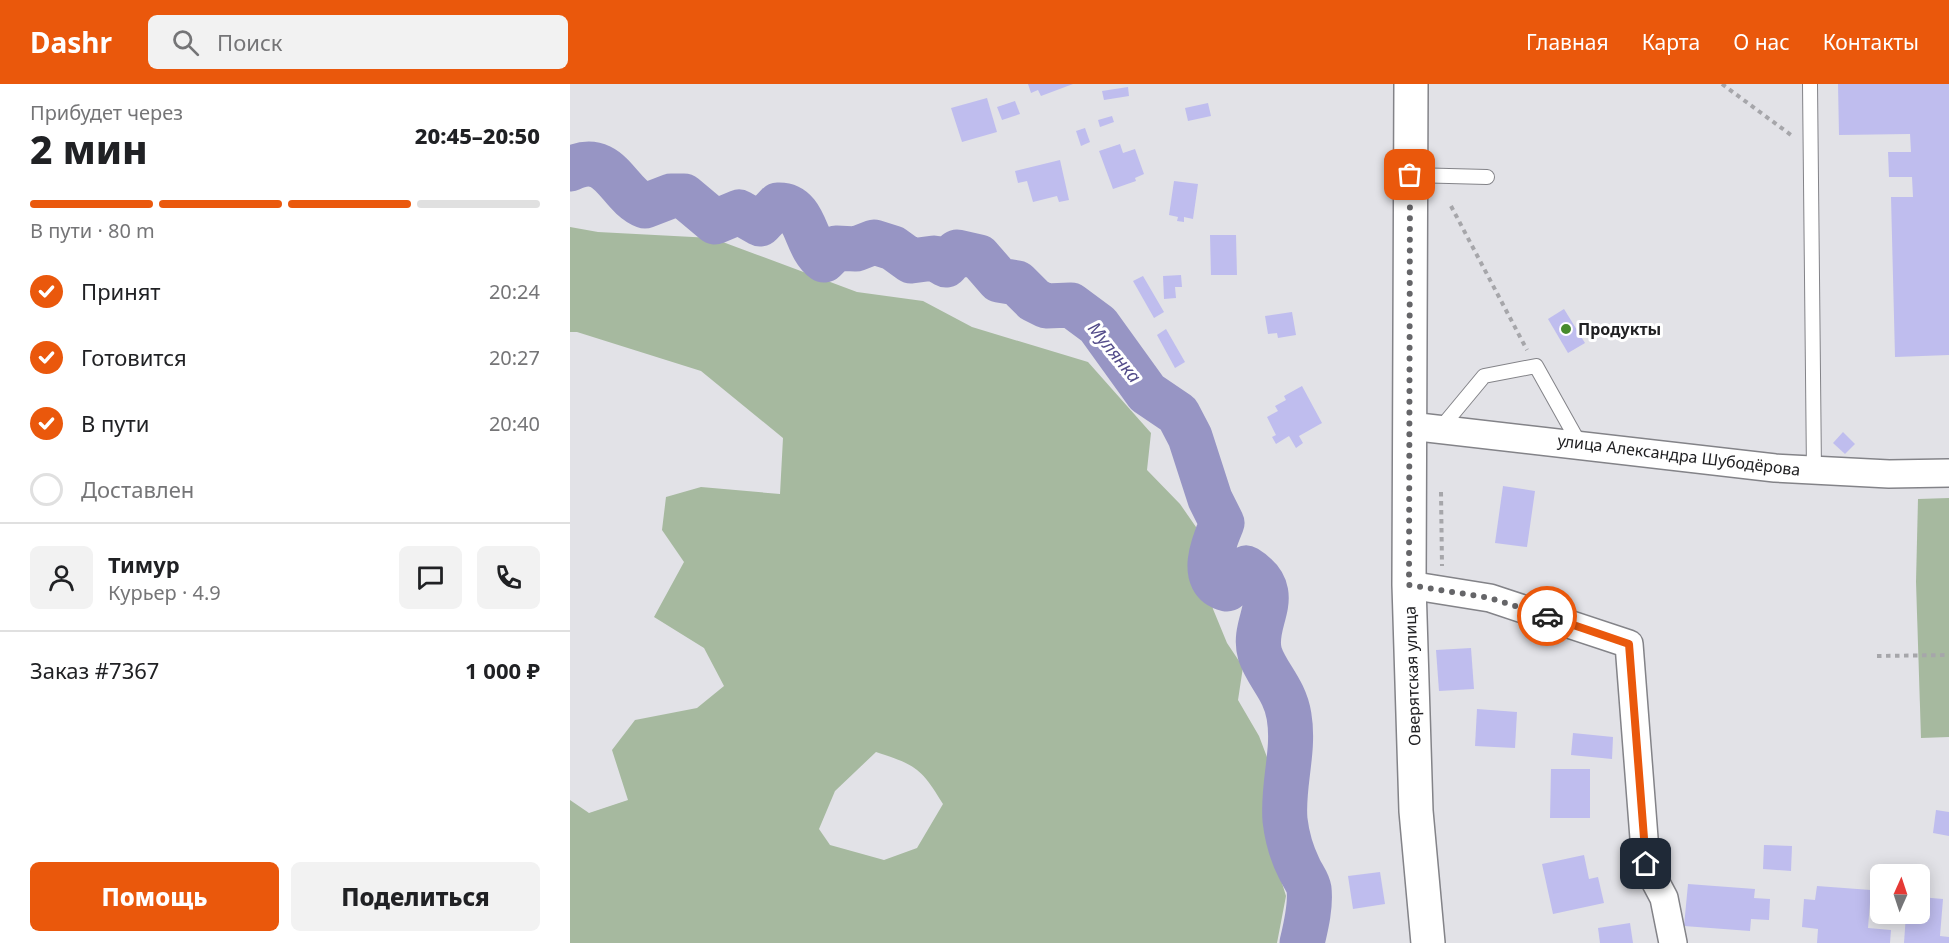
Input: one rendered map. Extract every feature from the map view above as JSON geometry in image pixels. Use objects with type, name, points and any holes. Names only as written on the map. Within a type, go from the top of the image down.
[{"type":"main road","name":"Оверятская улица","points":[[1412,84],[1410,175],[1425,427],[1409,585],[1416,811],[1428,943]]},
{"type":"street","name":"улица Александра Шубодёрова","points":[[1425,427],[1814,471],[1949,473]]},
{"type":"street","points":[[1409,585],[1490,598],[1629,644],[1646,864],[1664,898],[1673,943]]},
{"type":"lane","points":[[1810,84],[1814,471]]},
{"type":"lane","points":[[1410,175],[1487,177]]},
{"type":"lane","points":[[1425,427],[1484,376],[1536,366],[1579,444]]},
{"type":"path","points":[[1722,84],[1797,139]]},
{"type":"path","points":[[1451,206],[1536,366]]},
{"type":"path","points":[[1441,486],[1443,590]]},
{"type":"path","points":[[1877,656],[1949,655]]},
{"type":"green space","points":[[570,227],[598,232],[712,238],[857,292],[923,301],[972,327],[1088,362],[1151,433],[1147,470],[1180,504],[1196,527],[1195,552],[1207,582],[1213,609],[1227,643],[1243,667],[1238,700],[1259,736],[1273,773],[1269,841],[1286,896],[1277,943],[570,943],[570,800],[589,813],[628,800],[612,750],[635,720],[697,708],[724,686],[704,648],[654,617],[684,562],[662,530],[666,497],[701,487],[780,494],[783,438],[701,371],[577,332],[570,332]],"holes":[[[876,752],[909,765],[923,775],[943,804],[917,848],[884,860],[830,845],[819,829],[835,791]]]},
{"type":"green space","points":[[1949,498],[1949,737],[1921,738],[1916,582],[1918,499]]},
{"type":"building","points":[[1028,84],[1073,84],[1041,96],[1038,90],[1031,93]]},
{"type":"building","points":[[1838,84],[1949,84],[1949,355],[1895,357],[1891,197],[1913,197],[1912,177],[1889,177],[1888,152],[1911,152],[1910,134],[1839,135]]},
{"type":"building","points":[[1128,87],[1129,96],[1104,100],[1102,91]]},
{"type":"building","points":[[987,98],[997,132],[962,142],[951,108]]},
{"type":"building","points":[[1015,101],[1020,114],[1002,120],[997,107]]},
{"type":"building","points":[[1208,103],[1211,116],[1188,121],[1185,108]]},
{"type":"building","points":[[1112,116],[1114,122],[1100,127],[1098,120]]},
{"type":"building","points":[[1085,128],[1090,142],[1081,146],[1076,131]]},
{"type":"building","points":[[1120,144],[1123,153],[1135,149],[1144,174],[1135,178],[1136,181],[1113,189],[1099,151]]},
{"type":"building","points":[[1060,160],[1069,200],[1059,202],[1057,196],[1033,202],[1027,181],[1018,183],[1015,171]]},
{"type":"building","points":[[1174,181],[1198,184],[1193,219],[1184,217],[1184,222],[1177,221],[1178,217],[1169,215]]},
{"type":"building","points":[[1210,235],[1236,235],[1237,275],[1211,275]]},
{"type":"building","points":[[1181,275],[1182,287],[1175,287],[1176,298],[1164,299],[1163,276]]},
{"type":"building","points":[[1143,276],[1164,312],[1154,318],[1133,281]]},
{"type":"building","points":[[1564,309],[1585,343],[1568,353],[1548,319]]},
{"type":"building","points":[[1292,312],[1296,335],[1278,338],[1277,333],[1268,334],[1265,316]]},
{"type":"building","points":[[1166,329],[1185,362],[1175,368],[1157,335]]},
{"type":"building","points":[[1302,386],[1322,423],[1299,436],[1303,443],[1296,448],[1289,436],[1276,444],[1272,437],[1276,435],[1267,417],[1278,411],[1275,406],[1286,400],[1284,396]]},
{"type":"building","points":[[1843,432],[1855,444],[1845,454],[1833,443]]},
{"type":"building","points":[[1503,486],[1535,491],[1527,547],[1495,543]]},
{"type":"building","points":[[1471,648],[1474,689],[1439,691],[1436,650]]},
{"type":"building","points":[[1477,709],[1517,712],[1515,748],[1475,746]]},
{"type":"building","points":[[1573,733],[1613,737],[1612,759],[1571,755]]},
{"type":"building","points":[[1551,769],[1590,769],[1590,818],[1550,818]]},
{"type":"building","points":[[1936,810],[1949,812],[1949,836],[1933,833]]},
{"type":"building","points":[[1764,845],[1792,846],[1791,871],[1763,869]]},
{"type":"building","points":[[1584,855],[1589,879],[1598,877],[1604,903],[1553,914],[1542,864]]},
{"type":"building","points":[[1380,872],[1385,904],[1353,909],[1348,876]]},
{"type":"building","points":[[1688,884],[1755,889],[1754,898],[1770,899],[1769,920],[1751,919],[1750,931],[1684,926]]},
{"type":"building","points":[[1817,886],[1870,890],[1868,928],[1891,930],[1890,943],[1817,943],[1818,929],[1802,927],[1804,899],[1815,900]]},
{"type":"building","points":[[1930,898],[1943,899],[1940,936],[1949,937],[1949,943],[1904,943],[1905,924],[1930,924]]},
{"type":"building","points":[[1630,923],[1633,943],[1600,943],[1598,928]]},
{"type":"waterway","name":"Мулянка","points":[[570,169],[584,164],[604,169],[627,193],[645,206],[671,196],[684,196],[715,222],[739,212],[760,224],[778,205],[787,207],[795,211],[800,218],[817,254],[824,260],[836,248],[856,249],[874,242],[893,248],[911,261],[934,258],[946,265],[957,252],[979,257],[999,280],[1017,283],[1034,300],[1046,306],[1071,305],[1098,325],[1147,393],[1178,414],[1190,437],[1210,499],[1222,523],[1210,560],[1212,578],[1218,585],[1227,589],[1240,571],[1246,568],[1258,578],[1264,588],[1265,608],[1258,642],[1260,654],[1284,698],[1289,716],[1290,742],[1285,820],[1292,851],[1309,889],[1309,909],[1302,943]]},
{"type":"way so far","points":[[1410,175],[1409,585],[1490,598],[1547,616]]},
{"type":"place","name":"Пpoдукты","points":[[1566,329]]},
{"type":"route","points":[[1547,616],[1629,644],[1646,864]]}]
